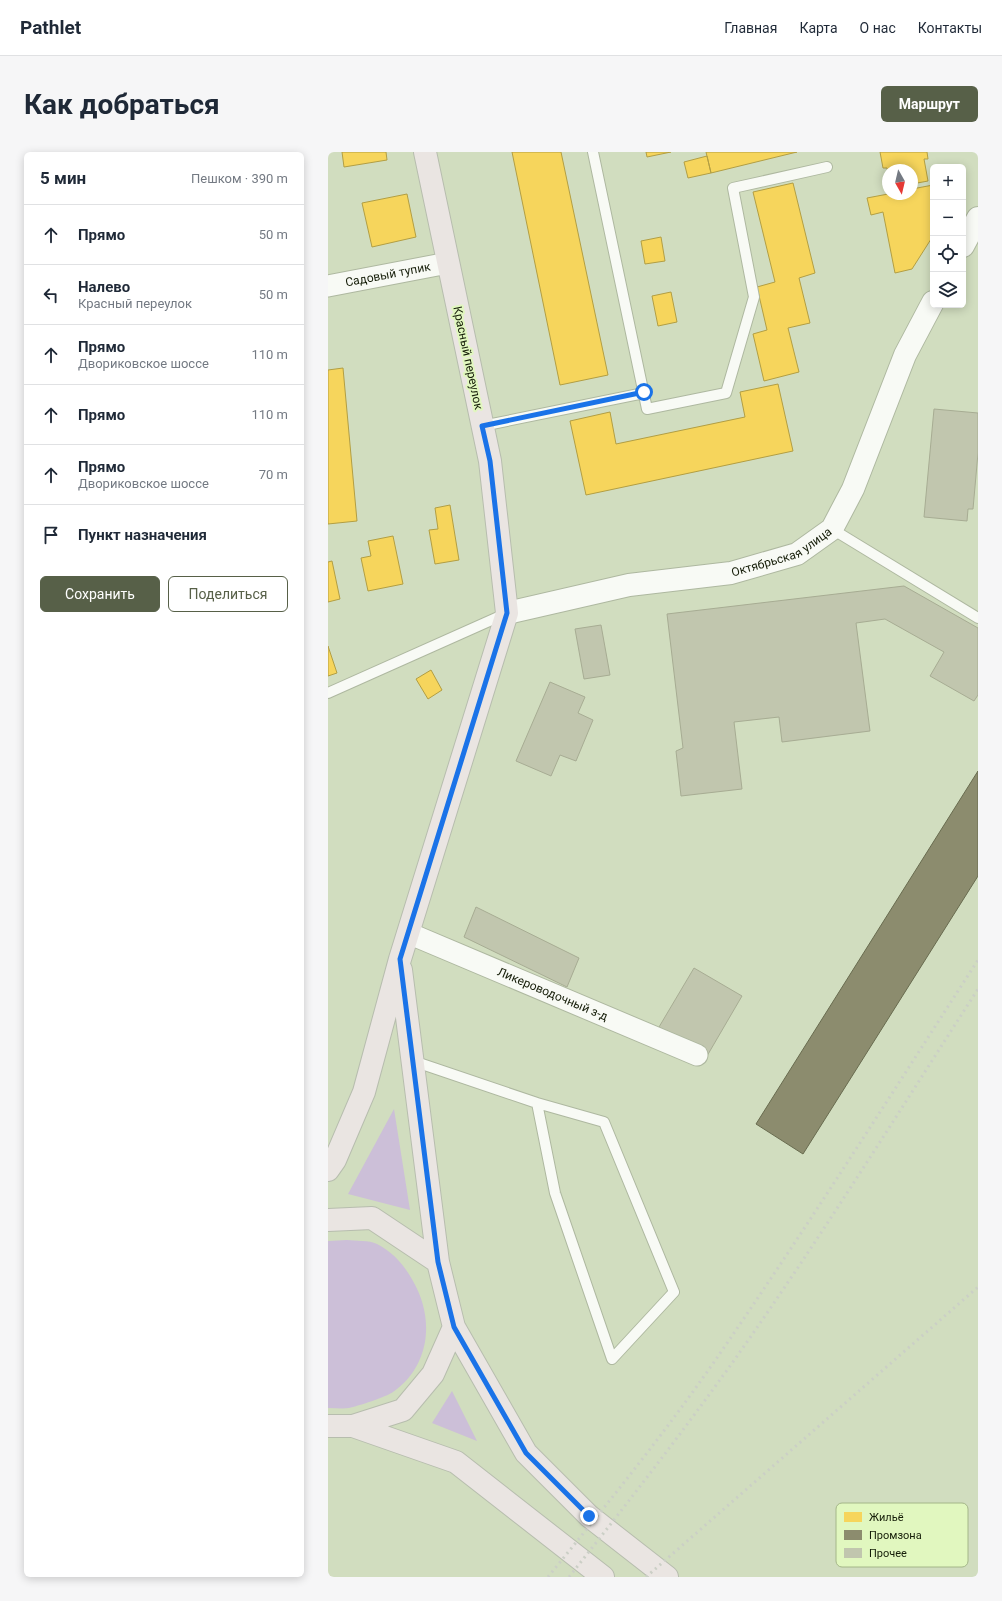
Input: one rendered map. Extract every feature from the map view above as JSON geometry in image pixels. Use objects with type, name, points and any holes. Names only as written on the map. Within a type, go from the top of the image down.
[{"type":"main road","name":"Красный переулок","points":[[425,152],[490,461],[507,613]]},
{"type":"main road","points":[[966,240],[978,218]]},
{"type":"main road","name":"Октябрьская улица","points":[[507,613],[629,585],[732,573],[797,554],[832,529],[853,489],[904,355],[930,307]]},
{"type":"main road","points":[[328,1170],[335,1160],[364,1092],[400,959],[507,613]]},
{"type":"main road","points":[[400,959],[438,1262],[454,1327],[526,1453],[589,1516],[666,1577]]},
{"type":"main road","points":[[328,1220],[372,1218],[438,1262]]},
{"type":"main road","points":[[328,1426],[353,1426],[403,1410],[433,1374],[454,1327]]},
{"type":"main road","points":[[353,1426],[456,1462],[603,1577]]},
{"type":"street","name":"Садовый тупик","points":[[328,286],[448,263]]},
{"type":"street","name":"Ликероводочный з-д","points":[[408,933],[697,1055]]},
{"type":"lane","points":[[593,152],[647,409],[726,393],[754,297],[733,188],[827,167]]},
{"type":"lane","points":[[482,426],[644,392]]},
{"type":"lane","points":[[832,529],[978,618]]},
{"type":"lane","points":[[328,693],[507,613]]},
{"type":"lane","points":[[413,1061],[537,1102],[604,1122],[674,1292],[612,1359],[555,1193],[537,1102]]},
{"type":"shaded area","points":[[394,1109],[410,1210],[348,1194]]},
{"type":"shaded area","points":[[328,1241],[366,1241],[377,1244],[389,1251],[406,1270],[420,1296],[426,1326],[425,1341],[415,1369],[393,1392],[378,1399],[349,1408],[328,1408]]},
{"type":"shaded area","points":[[452,1391],[477,1441],[432,1423]]},
{"type":"building: Жильё","points":[[342,152],[386,152],[387,160],[344,167]]},
{"type":"building: Жильё","points":[[512,152],[561,152],[608,375],[560,385]]},
{"type":"building: Жильё","points":[[646,152],[671,152],[647,157]]},
{"type":"building: Жильё","points":[[706,152],[797,152],[711,173]]},
{"type":"building: Жильё","points":[[880,152],[927,152],[928,159],[924,159],[928,181],[918,183],[918,164],[882,164]]},
{"type":"building: Жильё","points":[[707,156],[711,173],[688,178],[684,162]]},
{"type":"building: Жильё","points":[[793,183],[815,273],[799,278],[810,323],[788,328],[799,372],[764,381],[753,334],[767,330],[757,287],[775,282],[753,192]]},
{"type":"building: Жильё","points":[[930,186],[930,241],[912,269],[895,273],[883,212],[871,215],[867,198],[882,195],[882,200],[918,200],[918,188]]},
{"type":"building: Жильё","points":[[407,194],[416,237],[372,247],[362,203]]},
{"type":"building: Жильё","points":[[661,237],[665,261],[645,264],[641,241]]},
{"type":"building: Жильё","points":[[671,292],[677,322],[658,326],[652,296]]},
{"type":"building: Жильё","points":[[343,368],[357,521],[328,524],[328,370]]},
{"type":"building: Жильё","points":[[778,384],[793,451],[586,495],[570,421],[610,412],[616,444],[745,417],[740,392]]},
{"type":"building: Жильё","points":[[450,505],[459,560],[435,564],[429,530],[438,529],[435,508]]},
{"type":"building: Жильё","points":[[393,536],[403,584],[368,591],[361,558],[371,556],[368,541]]},
{"type":"building: Жильё","points":[[332,561],[340,599],[328,602],[328,562]]},
{"type":"building: Жильё","points":[[328,646],[337,673],[328,676]]},
{"type":"building: Жильё","points":[[431,670],[442,690],[428,699],[416,679]]},
{"type":"building: Промзона","points":[[978,771],[978,876],[803,1154],[756,1124]]},
{"type":"building: Прочее","points":[[934,409],[978,413],[978,453],[973,509],[968,509],[967,521],[924,517]]},
{"type":"building: Прочее","points":[[904,586],[978,628],[978,695],[974,701],[930,676],[944,652],[885,619],[856,623],[870,731],[782,742],[779,717],[734,722],[742,789],[681,796],[676,751],[683,748],[667,614]]},
{"type":"building: Прочее","points":[[601,625],[610,675],[584,679],[575,629]]},
{"type":"building: Прочее","points":[[550,682],[585,697],[578,713],[593,720],[576,761],[560,755],[551,776],[516,761]]},
{"type":"building: Прочее","points":[[476,907],[579,958],[567,987],[464,937]]},
{"type":"building: Прочее","points":[[694,968],[742,996],[707,1056],[659,1027]]},
{"type":"railway","points":[[548,1577],[660,1436],[723,1349],[820,1204],[978,960]]},
{"type":"railway","points":[[569,1577],[674,1442],[767,1314],[978,989]]},
{"type":"railway","points":[[646,1577],[978,1287]]},
{"type":"route","points":[[589,1516],[526,1453],[454,1327],[438,1262],[400,959],[507,613],[490,461],[482,426],[644,392]]}]
